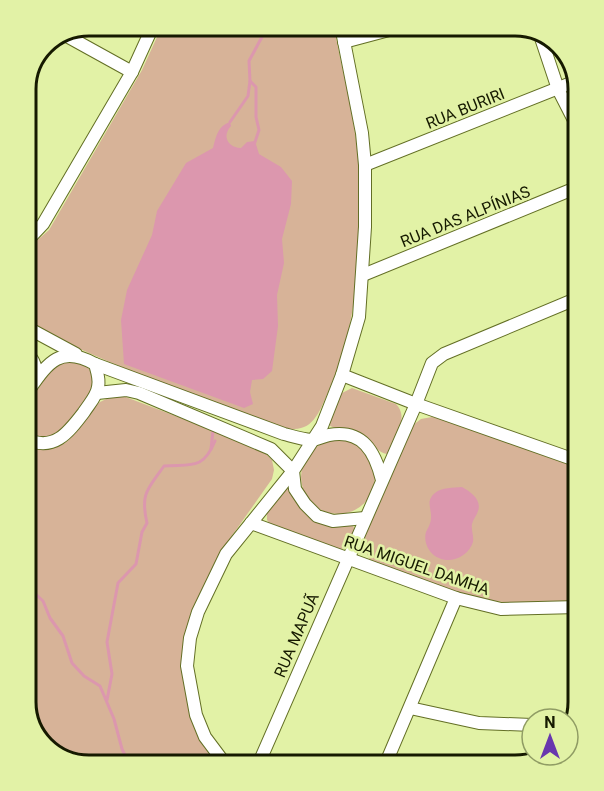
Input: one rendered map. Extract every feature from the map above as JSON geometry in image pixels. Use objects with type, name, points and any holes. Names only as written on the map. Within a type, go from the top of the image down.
[{"type":"street","points":[[36,231],[43,224],[132,72],[148,36]]},
{"type":"street","points":[[218,755],[205,737],[196,715],[187,666],[190,638],[198,612],[226,554],[293,471],[315,437],[342,375],[359,317],[363,275],[365,165],[362,133],[343,36]]},
{"type":"street","points":[[344,42],[366,36]]},
{"type":"street","points":[[72,39],[132,72]]},
{"type":"street","points":[[543,44],[558,88],[568,107]]},
{"type":"street","name":"RUA BURIRI","points":[[365,165],[568,84]]},
{"type":"street","name":"RUA DAS ALPÍNIAS","points":[[363,275],[568,191]]},
{"type":"street","points":[[97,393],[126,390],[140,393],[271,449],[293,471],[295,489],[317,516],[333,521],[365,518],[432,363],[444,354],[568,303]]},
{"type":"street","points":[[36,332],[95,364],[284,434],[315,437],[348,434],[368,445],[376,459],[382,480]]},
{"type":"street","points":[[36,379],[49,363],[63,355],[83,357]]},
{"type":"street","points":[[36,443],[51,443],[73,427],[97,393],[99,385],[95,364]]},
{"type":"street","points":[[36,368],[39,375]]},
{"type":"street","points":[[342,375],[416,404],[568,457]]},
{"type":"street","name":"RUA MAPUÃ","points":[[262,755],[365,518]]},
{"type":"street","name":"RUA MIGUEL DAMHA","points":[[251,523],[456,598],[501,609],[568,607]]},
{"type":"street","points":[[389,755],[456,598]]},
{"type":"street","points":[[410,708],[479,723],[520,725]]},
{"type":"shaded area","points":[[157,36],[336,36],[353,120],[358,161],[360,229],[358,263],[351,318],[343,353],[318,414],[301,428],[282,427],[152,379],[36,327],[36,241],[49,230],[142,70]]},
{"type":"shaded area","points":[[230,122],[227,138],[230,144],[241,148],[247,142],[255,141],[259,154],[281,167],[292,181],[291,204],[282,239],[284,263],[277,295],[278,326],[272,371],[263,379],[252,380],[250,392],[253,404],[244,408],[124,364],[121,320],[127,290],[152,235],[157,211],[186,163],[213,148],[220,129]]},
{"type":"shaded area","points":[[65,360],[84,364],[93,376],[93,391],[63,431],[54,436],[40,437],[36,435],[36,392],[55,364]]},
{"type":"shaded area","points":[[352,388],[396,404],[400,409],[400,427],[387,454],[361,434],[329,425],[329,420],[342,393]]},
{"type":"shaded area","points":[[123,396],[260,448],[272,460],[274,470],[272,479],[224,547],[186,641],[203,745],[210,755],[82,755],[57,744],[41,725],[37,712],[36,446],[58,447],[65,443],[100,402]]},
{"type":"shaded area","points":[[432,417],[444,419],[568,464],[568,602],[503,602],[469,596],[370,560],[363,546],[365,536],[413,425],[421,419]]},
{"type":"shaded area","points":[[338,440],[359,446],[369,456],[375,477],[369,498],[359,508],[338,514],[317,508],[307,498],[301,477],[307,456],[317,446]]},
{"type":"shaded area","points":[[462,487],[472,494],[479,507],[472,524],[473,542],[464,555],[444,560],[432,554],[426,544],[425,536],[431,520],[430,499],[441,490]]},
{"type":"shaded area","points":[[286,488],[310,518],[320,522],[353,526],[355,530],[348,546],[339,550],[271,526],[267,520],[267,511]]},
{"type":"waterway","points":[[230,122],[248,96],[249,61],[262,36]]},
{"type":"waterway","points":[[250,81],[256,87],[256,117],[259,130],[254,145]]},
{"type":"waterway","points":[[211,449],[213,430]]},
{"type":"waterway","points":[[107,700],[112,674],[107,642],[118,583],[136,564],[142,532],[147,523],[144,505],[147,492],[164,466],[195,464],[206,457],[215,441]]},
{"type":"waterway","points":[[36,594],[43,601],[50,618],[63,636],[72,663],[84,676],[100,686],[114,719],[125,755]]}]
